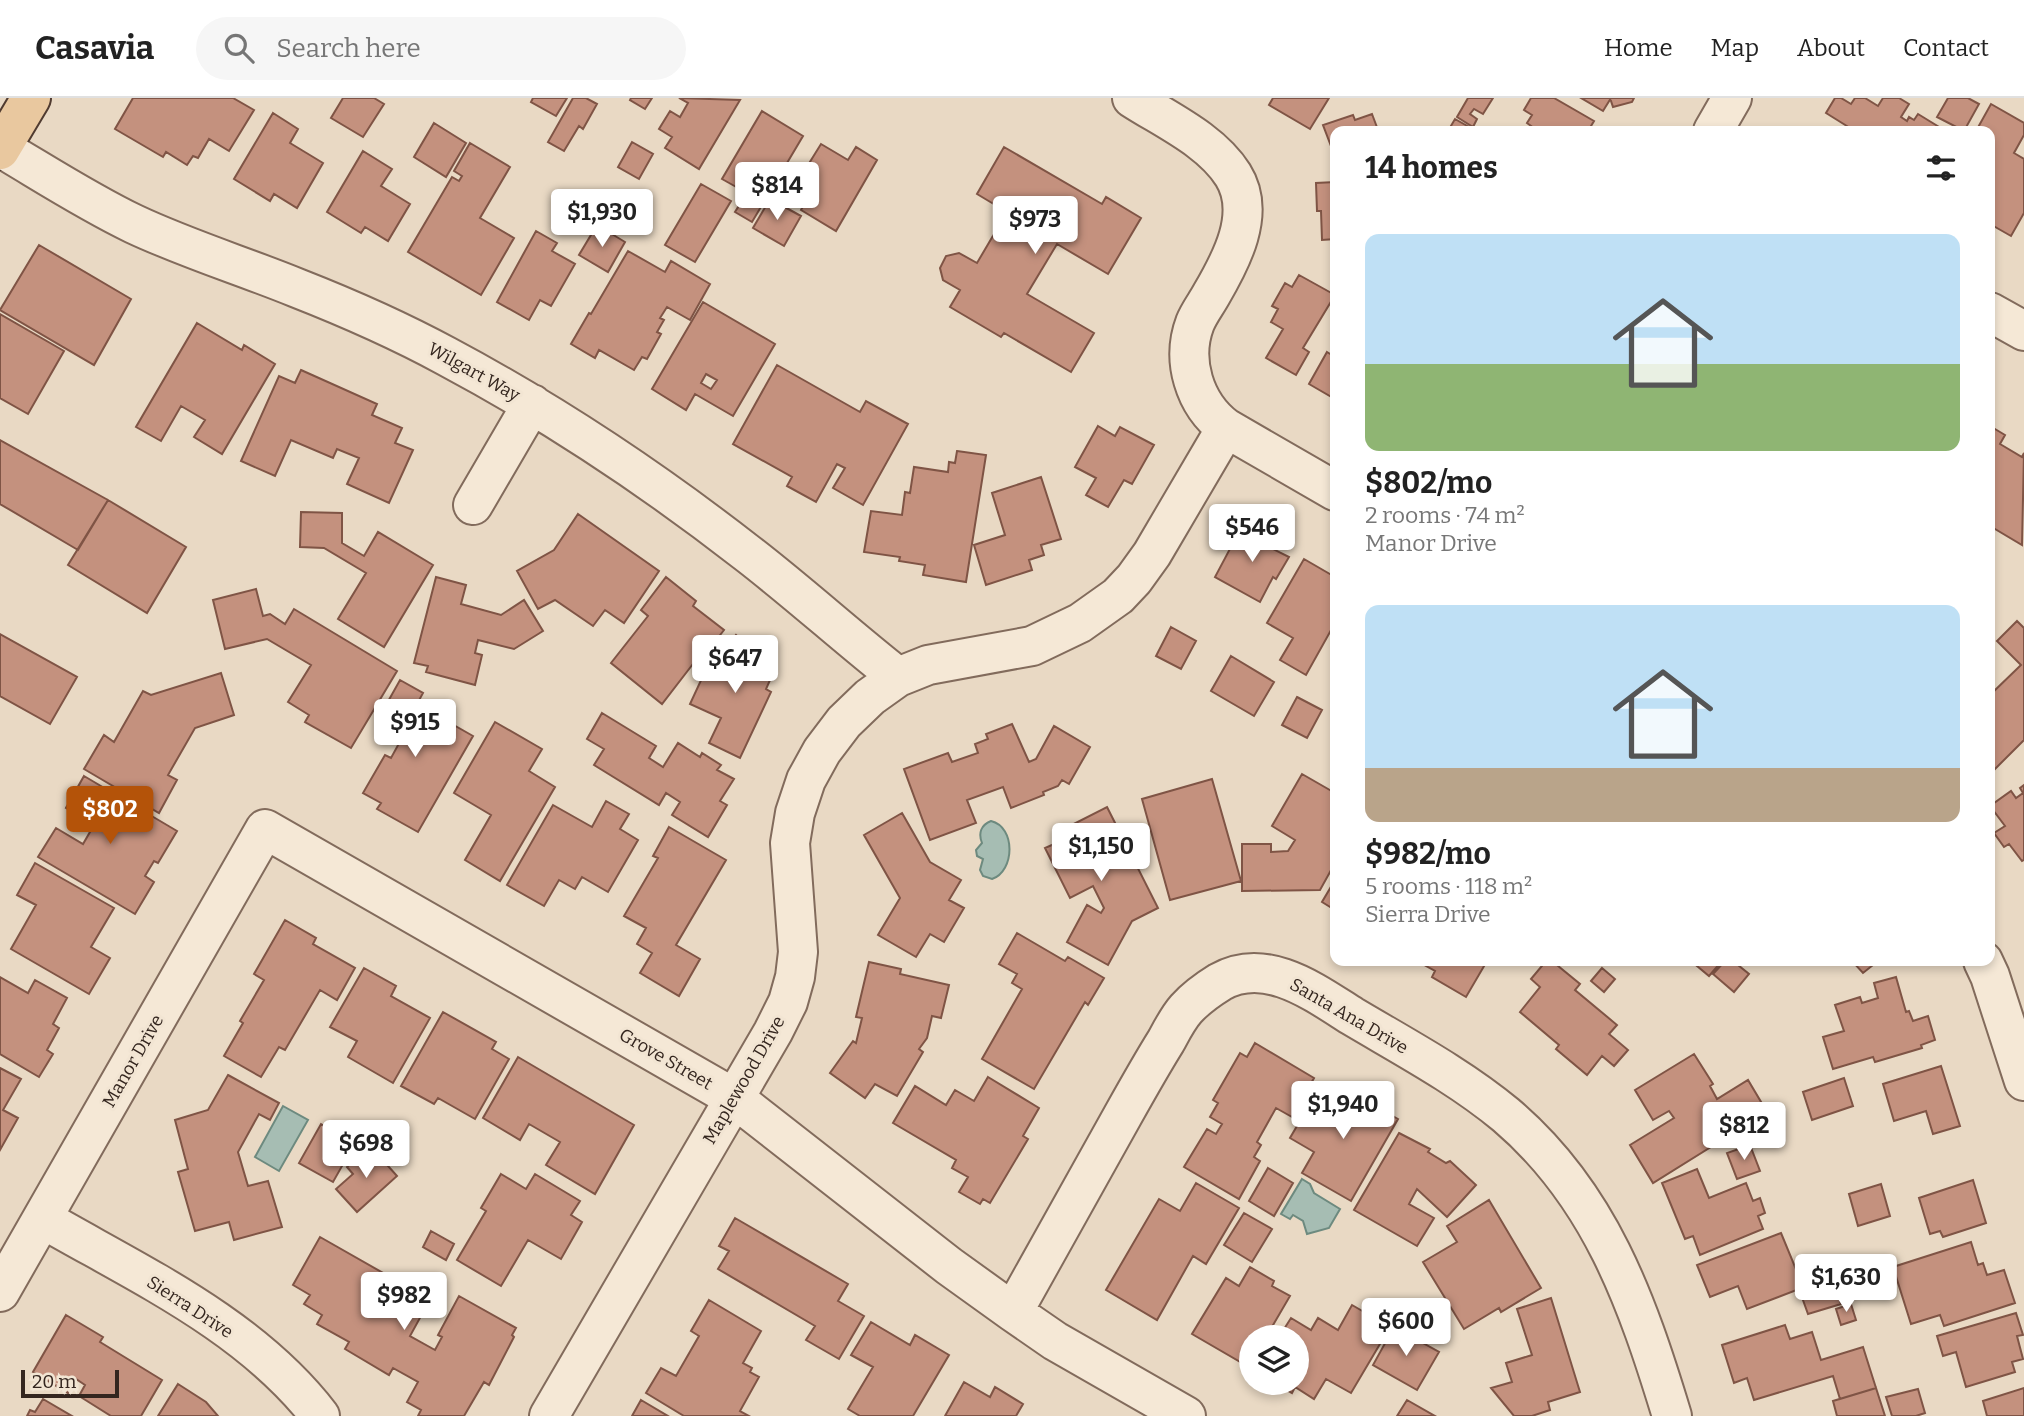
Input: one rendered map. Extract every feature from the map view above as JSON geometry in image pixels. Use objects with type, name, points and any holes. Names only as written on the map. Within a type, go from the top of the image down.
[{"type":"main road","points":[[0,149],[31,98]]},
{"type":"street","points":[[1132,98],[1202,142],[1221,159],[1240,188],[1241,221],[1237,241],[1226,269],[1195,323],[1191,343],[1190,366],[1194,384],[1207,411],[1226,428],[1330,488]]},
{"type":"street","points":[[1716,126],[1732,98]]},
{"type":"street","name":"Wilgart Way","points":[[0,149],[122,218],[383,324],[532,404],[618,458],[686,506],[812,604],[856,645],[898,677]]},
{"type":"street","points":[[1995,315],[2024,331]]},
{"type":"street","points":[[473,505],[532,404]]},
{"type":"street","name":"Maplewood Drive","points":[[549,1416],[788,1002],[798,952],[790,842],[795,813],[806,780],[822,751],[844,722],[870,697],[898,677],[941,662],[1011,652],[1032,646],[1057,636],[1100,610],[1134,579],[1152,554],[1226,428]]},
{"type":"street","name":"Grove Street","points":[[265,829],[734,1098],[949,1266],[1013,1312],[1055,1341],[1186,1416]]},
{"type":"street","name":"Manor Drive","points":[[0,1292],[265,829]]},
{"type":"street","points":[[1985,966],[2023,1074]]},
{"type":"street","name":"Santa Ana Drive","points":[[1013,1312],[1184,1011],[1200,995],[1222,981],[1242,973],[1262,972],[1291,980],[1317,994],[1448,1074],[1506,1116],[1532,1140],[1587,1209],[1612,1250],[1636,1305],[1672,1416]]},
{"type":"street","name":"Sierra Drive","points":[[43,1219],[153,1282],[226,1328],[284,1377],[320,1416]]},
{"type":"shaded area","points":[[991,821],[1005,831],[1010,849],[1005,867],[992,879],[983,876],[980,870],[983,859],[977,856],[976,850],[982,843],[981,830]]},
{"type":"shaded area","points":[[283,1106],[308,1120],[279,1171],[255,1157]]},
{"type":"shaded area","points":[[1302,1179],[1310,1184],[1314,1193],[1340,1209],[1329,1228],[1307,1234],[1303,1221],[1293,1215],[1290,1219],[1281,1214]]},
{"type":"building","points":[[133,98],[233,98],[254,110],[229,151],[209,139],[198,158],[193,156],[187,165],[166,152],[163,157],[115,129]]},
{"type":"building","points":[[343,98],[374,98],[384,104],[363,137],[331,118]]},
{"type":"building","points":[[533,98],[567,98],[556,116],[531,102]]},
{"type":"building","points":[[573,98],[586,98],[597,104],[583,129],[579,126],[564,151],[548,142]]},
{"type":"building","points":[[652,98],[645,109],[630,100]]},
{"type":"building","points":[[679,98],[740,100],[699,169],[665,148],[672,137],[659,129],[670,111],[680,117],[688,103]]},
{"type":"building","points":[[1273,98],[1329,98],[1310,129],[1269,105]]},
{"type":"building","points":[[1468,98],[1493,98],[1483,114],[1474,109],[1470,114],[1477,119],[1474,126],[1457,117]]},
{"type":"building","points":[[1531,98],[1554,98],[1594,121],[1591,126],[1531,126],[1527,123],[1532,115],[1524,110]]},
{"type":"building","points":[[1581,98],[1611,98],[1603,111]]},
{"type":"building","points":[[1610,98],[1634,98],[1632,102],[1613,107]]},
{"type":"building","points":[[1835,98],[1841,98],[1851,104],[1855,98],[1865,98],[1878,106],[1883,98],[1899,98],[1909,104],[1901,117],[1907,121],[1909,117],[1914,120],[1918,114],[1938,126],[1847,126],[1826,113]]},
{"type":"building","points":[[1948,98],[1968,98],[1979,104],[1967,126],[1954,126],[1937,117]]},
{"type":"building","points":[[1991,104],[2024,123],[2024,135],[2014,153],[2024,159],[2024,213],[2011,236],[1995,227],[1995,126],[1979,126]]},
{"type":"building","points":[[762,111],[803,136],[752,222],[735,212],[747,193],[722,179]]},
{"type":"building","points":[[273,113],[298,129],[290,143],[323,163],[297,208],[274,194],[270,201],[234,179]]},
{"type":"building","points":[[1372,114],[1376,126],[1330,126],[1330,143],[1323,125],[1353,115],[1355,120]]},
{"type":"building","points":[[1455,119],[1467,126],[1451,126]]},
{"type":"building","points":[[434,123],[466,143],[446,177],[414,157]]},
{"type":"building","points":[[632,142],[653,154],[639,179],[618,167]]},
{"type":"building","points":[[470,143],[510,167],[480,218],[514,238],[481,295],[408,252],[452,177],[459,181],[462,176],[454,171]]},
{"type":"building","points":[[821,144],[848,160],[856,147],[877,160],[836,231],[801,210],[813,189],[803,183],[812,168],[808,165]]},
{"type":"building","points":[[1004,147],[1102,204],[1106,197],[1141,218],[1108,274],[1057,244],[1027,294],[1094,333],[1071,372],[1004,333],[1001,337],[950,307],[960,290],[943,280],[940,268],[946,256],[959,253],[977,263],[1007,212],[977,194]]},
{"type":"building","points":[[363,151],[392,169],[381,186],[410,204],[388,241],[365,227],[361,233],[327,212]]},
{"type":"building","points":[[1330,182],[1330,239],[1322,240],[1316,183]]},
{"type":"building","points":[[701,184],[731,201],[695,262],[665,245]]},
{"type":"building","points":[[770,199],[801,216],[784,246],[753,228]]},
{"type":"building","points":[[597,225],[625,242],[608,272],[579,255]]},
{"type":"building","points":[[536,231],[557,243],[552,251],[575,264],[551,306],[540,300],[529,320],[497,302]]},
{"type":"building","points":[[39,245],[131,299],[94,365],[0,310]]},
{"type":"building","points":[[628,251],[665,272],[671,261],[710,284],[690,320],[667,307],[660,318],[664,320],[657,332],[661,334],[647,359],[642,357],[634,370],[599,350],[595,358],[571,344]]},
{"type":"building","points":[[1299,275],[1330,292],[1330,303],[1303,348],[1309,352],[1296,375],[1266,358],[1283,329],[1271,322],[1278,309],[1272,306],[1285,283],[1292,287]]},
{"type":"building","points":[[703,302],[775,344],[733,416],[695,394],[686,410],[652,389]],"holes":[[[706,374],[717,380],[711,389],[701,383]]]},
{"type":"building","points":[[0,314],[64,351],[28,414],[0,398]]},
{"type":"building","points":[[197,323],[242,350],[244,345],[275,364],[222,454],[194,437],[205,420],[181,406],[161,441],[136,427]]},
{"type":"building","points":[[1327,352],[1330,354],[1330,396],[1309,384]]},
{"type":"building","points":[[777,365],[860,412],[866,401],[908,424],[863,505],[833,488],[845,468],[837,464],[816,502],[787,486],[792,477],[733,444]]},
{"type":"building","points":[[301,370],[377,404],[372,415],[402,428],[395,443],[413,450],[389,503],[347,484],[359,458],[337,449],[333,458],[291,440],[275,476],[241,461],[279,376],[295,383]]},
{"type":"building","points":[[1098,426],[1115,436],[1120,427],[1154,445],[1132,484],[1124,480],[1108,507],[1086,495],[1096,478],[1075,467]]},
{"type":"building","points":[[1995,429],[2005,435],[2000,444],[2022,457],[2024,453],[2022,545],[1995,529]]},
{"type":"building","points":[[0,440],[108,500],[78,550],[0,504]]},
{"type":"building","points":[[957,451],[986,455],[966,582],[923,575],[925,565],[899,561],[900,557],[864,552],[871,511],[902,515],[905,492],[910,493],[914,467],[948,472],[949,462],[955,463]]},
{"type":"building","points":[[1041,477],[1061,539],[1041,545],[1044,555],[1029,560],[1032,570],[986,585],[974,545],[1005,535],[992,493]]},
{"type":"building","points":[[108,500],[186,547],[147,613],[68,565]]},
{"type":"building","points":[[301,512],[342,513],[342,543],[364,556],[378,532],[433,565],[384,647],[338,619],[366,573],[324,548],[300,547]]},
{"type":"building","points":[[578,514],[659,571],[624,623],[605,610],[593,626],[555,600],[538,609],[517,571],[554,550]]},
{"type":"building","points":[[1241,528],[1257,537],[1261,531],[1274,538],[1269,547],[1289,557],[1276,579],[1273,577],[1260,602],[1215,577]]},
{"type":"building","points":[[1304,559],[1330,574],[1330,632],[1306,675],[1280,660],[1293,638],[1267,623]]},
{"type":"building","points":[[436,577],[466,585],[461,604],[501,615],[524,600],[543,631],[514,649],[478,640],[475,653],[482,655],[475,685],[426,672],[428,666],[414,663]]},
{"type":"building","points":[[666,577],[696,601],[693,606],[724,630],[699,662],[696,660],[662,704],[611,663],[648,616],[641,610]]},
{"type":"building","points":[[256,589],[263,616],[270,614],[285,624],[294,609],[397,671],[351,748],[305,722],[309,715],[288,702],[311,665],[267,639],[225,649],[213,600]]},
{"type":"building","points":[[2017,621],[2024,628],[2024,740],[1995,769],[1995,690],[2021,665],[1997,641]]},
{"type":"building","points":[[1171,627],[1196,641],[1181,669],[1156,656]]},
{"type":"building","points":[[0,634],[77,677],[50,724],[0,696]]},
{"type":"building","points":[[736,635],[769,663],[774,671],[766,689],[771,692],[740,758],[709,743],[721,718],[690,704],[709,663],[726,671],[714,661]]},
{"type":"building","points":[[1231,656],[1274,682],[1254,716],[1211,691]]},
{"type":"building","points":[[221,673],[234,715],[195,728],[168,775],[177,780],[159,813],[84,769],[104,735],[114,742],[143,691],[151,695]]},
{"type":"building","points":[[400,680],[423,693],[417,704],[473,736],[418,832],[377,809],[381,803],[363,793],[385,755],[391,758],[402,738],[376,723]]},
{"type":"building","points":[[1297,697],[1322,710],[1307,738],[1282,725]]},
{"type":"building","points":[[602,713],[656,746],[649,758],[663,767],[678,743],[700,757],[702,753],[721,765],[717,770],[734,779],[720,801],[727,805],[708,837],[672,815],[680,802],[666,793],[659,805],[594,765],[604,749],[587,739]]},
{"type":"building","points":[[495,722],[542,749],[529,771],[555,787],[500,881],[465,860],[491,815],[454,793]]},
{"type":"building","points":[[1012,724],[1029,762],[1036,759],[1054,726],[1090,747],[1069,784],[1062,780],[1058,786],[1043,792],[1044,795],[1011,808],[1003,787],[967,800],[976,823],[930,840],[904,769],[948,753],[952,762],[978,753],[975,744],[988,739],[986,734]]},
{"type":"building","points":[[1302,774],[1330,790],[1330,872],[1320,890],[1242,891],[1242,844],[1271,844],[1271,852],[1288,851],[1295,840],[1272,826]]},
{"type":"building","points":[[84,776],[177,831],[158,863],[154,861],[145,876],[154,882],[135,914],[38,857],[56,828],[83,844],[94,825],[66,808]]},
{"type":"building","points":[[1212,779],[1241,881],[1170,900],[1142,799]]},
{"type":"building","points":[[2024,785],[2022,861],[2009,844],[2004,847],[1995,834],[2005,826],[1995,813],[1995,802],[2011,791],[2016,798],[2023,793],[2020,788]]},
{"type":"building","points":[[606,801],[629,814],[620,829],[638,840],[608,892],[582,877],[575,889],[559,880],[544,906],[507,885],[553,805],[592,827]]},
{"type":"building","points":[[1107,807],[1158,908],[1132,921],[1108,965],[1067,942],[1087,905],[1101,913],[1104,908],[1093,886],[1070,898],[1045,848],[1061,841],[1056,833]]},
{"type":"building","points":[[902,813],[930,862],[961,880],[949,900],[964,908],[944,942],[930,934],[916,957],[878,935],[900,898],[864,835]]},
{"type":"building","points":[[669,827],[726,860],[676,945],[700,959],[679,996],[640,973],[652,953],[637,944],[646,928],[624,916],[658,858],[653,856]]},
{"type":"building","points":[[35,863],[114,908],[91,947],[110,958],[89,994],[11,949],[36,905],[17,895]]},
{"type":"building","points":[[1330,888],[1330,907],[1322,902]]},
{"type":"building","points":[[285,920],[316,938],[313,944],[355,968],[337,1000],[320,990],[285,1050],[279,1047],[261,1077],[224,1056],[243,1023],[240,1021],[264,980],[254,974]]},
{"type":"building","points":[[1017,933],[1065,961],[1068,957],[1104,978],[1088,1005],[1085,1002],[1034,1089],[982,1059],[1022,989],[1012,983],[1017,974],[999,964]]},
{"type":"building","points":[[869,962],[901,969],[900,974],[949,985],[941,1018],[932,1016],[927,1038],[919,1049],[923,1052],[897,1096],[875,1084],[865,1098],[830,1073],[853,1041],[856,1043],[862,1018],[856,1017]]},
{"type":"building","points":[[1426,966],[1484,966],[1466,997],[1432,977],[1435,971]]},
{"type":"building","points":[[1542,966],[1558,966],[1580,984],[1575,990],[1617,1025],[1609,1034],[1628,1050],[1614,1066],[1602,1056],[1587,1075],[1556,1049],[1559,1045],[1520,1012],[1540,987],[1531,979]]},
{"type":"building","points":[[1697,966],[1718,966],[1709,976]]},
{"type":"building","points":[[1720,966],[1739,966],[1749,974],[1734,992],[1713,974]]},
{"type":"building","points":[[1857,966],[1872,966],[1863,973]]},
{"type":"building","points":[[364,968],[396,986],[391,996],[430,1018],[393,1083],[348,1057],[357,1041],[330,1027]]},
{"type":"building","points":[[1602,968],[1615,979],[1604,992],[1591,981]]},
{"type":"building","points":[[0,977],[28,993],[35,980],[67,998],[53,1024],[59,1028],[47,1050],[53,1054],[39,1077],[0,1054]]},
{"type":"building","points":[[1896,977],[1906,1012],[1909,1011],[1913,1021],[1928,1016],[1935,1040],[1921,1045],[1922,1048],[1875,1062],[1873,1057],[1833,1069],[1823,1037],[1844,1031],[1835,1005],[1860,997],[1862,1003],[1878,998],[1874,983]]},
{"type":"building","points":[[443,1012],[496,1042],[492,1049],[509,1059],[475,1119],[438,1098],[434,1104],[401,1086]]},
{"type":"building","points":[[1255,1043],[1314,1078],[1292,1117],[1276,1108],[1257,1142],[1261,1145],[1254,1157],[1260,1161],[1239,1199],[1184,1167],[1207,1129],[1216,1134],[1222,1124],[1210,1117],[1218,1103],[1213,1100],[1240,1053],[1247,1057]]},
{"type":"building","points":[[1694,1054],[1713,1084],[1710,1086],[1717,1099],[1748,1080],[1767,1112],[1653,1183],[1630,1145],[1674,1118],[1669,1111],[1653,1120],[1635,1090]]},
{"type":"building","points":[[518,1057],[634,1125],[595,1194],[546,1165],[560,1142],[529,1124],[520,1140],[483,1118]]},
{"type":"building","points":[[1941,1066],[1960,1126],[1933,1134],[1926,1111],[1894,1121],[1883,1084]]},
{"type":"building","points":[[0,1068],[21,1079],[3,1110],[18,1118],[0,1150]]},
{"type":"building","points":[[228,1075],[279,1103],[270,1120],[259,1114],[238,1152],[248,1186],[268,1181],[282,1227],[234,1240],[229,1222],[195,1231],[178,1172],[188,1169],[175,1120],[208,1110]]},
{"type":"building","points":[[988,1077],[1039,1108],[1023,1136],[1028,1139],[990,1203],[983,1199],[980,1204],[959,1192],[968,1177],[952,1168],[956,1160],[893,1123],[915,1086],[946,1105],[955,1090],[974,1101]]},
{"type":"building","points":[[1844,1078],[1853,1106],[1812,1120],[1803,1092]]},
{"type":"building","points":[[1349,1091],[1398,1119],[1351,1201],[1302,1173],[1314,1152],[1290,1138],[1315,1095],[1339,1109]]},
{"type":"building","points":[[1774,1115],[1779,1128],[1764,1135],[1758,1121]]},
{"type":"building","points":[[321,1124],[355,1143],[333,1182],[299,1163]]},
{"type":"building","points":[[1399,1133],[1430,1149],[1428,1152],[1446,1163],[1450,1161],[1476,1185],[1447,1217],[1417,1189],[1409,1204],[1434,1218],[1417,1246],[1354,1210]]},
{"type":"building","points":[[1750,1145],[1760,1171],[1737,1179],[1727,1153]]},
{"type":"building","points":[[366,1150],[376,1161],[380,1157],[397,1176],[357,1212],[336,1189],[353,1174],[347,1167]]},
{"type":"building","points":[[1268,1168],[1293,1183],[1274,1216],[1249,1201]]},
{"type":"building","points":[[1697,1169],[1709,1198],[1746,1183],[1753,1201],[1760,1198],[1765,1213],[1758,1216],[1763,1229],[1700,1255],[1693,1236],[1685,1239],[1662,1183]]},
{"type":"building","points":[[501,1174],[526,1189],[535,1174],[580,1201],[571,1215],[582,1222],[561,1259],[528,1240],[501,1286],[457,1260],[486,1211],[481,1208]]},
{"type":"building","points":[[1973,1180],[1986,1223],[1943,1237],[1940,1231],[1930,1234],[1919,1198]]},
{"type":"building","points":[[1196,1183],[1239,1208],[1206,1264],[1193,1256],[1157,1320],[1106,1290],[1159,1199],[1180,1211]]},
{"type":"building","points":[[1881,1184],[1890,1216],[1858,1226],[1849,1194]]},
{"type":"building","points":[[1489,1200],[1541,1288],[1501,1312],[1499,1308],[1464,1329],[1423,1262],[1457,1242],[1447,1226]]},
{"type":"building","points":[[1244,1213],[1272,1229],[1252,1262],[1224,1245]]},
{"type":"building","points":[[735,1218],[848,1284],[838,1301],[864,1316],[839,1359],[806,1340],[815,1326],[718,1269],[729,1251],[719,1246]]},
{"type":"building","points":[[431,1231],[454,1244],[446,1260],[423,1247]]},
{"type":"building","points":[[1781,1233],[1800,1279],[1830,1269],[1841,1304],[1808,1314],[1799,1289],[1747,1309],[1738,1286],[1710,1297],[1697,1265]]},
{"type":"building","points":[[320,1237],[399,1282],[389,1299],[421,1316],[410,1336],[435,1350],[442,1337],[438,1335],[459,1296],[516,1328],[489,1385],[484,1382],[464,1416],[418,1416],[421,1410],[407,1402],[418,1382],[393,1368],[389,1375],[345,1349],[349,1342],[317,1324],[322,1315],[304,1304],[310,1295],[293,1285]]},
{"type":"building","points":[[1971,1242],[1978,1265],[1983,1263],[1987,1275],[2004,1270],[2015,1303],[1944,1326],[1940,1315],[1911,1324],[1893,1267]]},
{"type":"building","points":[[1250,1267],[1274,1281],[1272,1286],[1290,1296],[1273,1325],[1239,1325],[1239,1361],[1192,1334],[1226,1278],[1239,1286]]},
{"type":"building","points":[[1551,1298],[1580,1392],[1548,1402],[1550,1410],[1532,1416],[1514,1416],[1491,1388],[1512,1382],[1506,1363],[1532,1355],[1517,1309]]},
{"type":"building","points":[[709,1300],[761,1331],[743,1363],[752,1368],[750,1372],[759,1377],[740,1411],[749,1416],[684,1416],[646,1393],[661,1368],[676,1376],[699,1336],[691,1331]]},
{"type":"building","points":[[1851,1304],[1856,1320],[1841,1325],[1836,1309]]},
{"type":"building","points":[[1352,1305],[1390,1327],[1351,1393],[1326,1379],[1314,1399],[1308,1395],[1309,1329],[1311,1330],[1318,1318],[1338,1330]]},
{"type":"building","points":[[2016,1313],[2023,1335],[2017,1336],[2023,1359],[2012,1362],[2015,1372],[1966,1387],[1956,1352],[1943,1356],[1937,1336]]},
{"type":"building","points":[[66,1315],[103,1337],[100,1342],[162,1380],[141,1416],[111,1416],[79,1396],[85,1385],[76,1379],[68,1393],[33,1372]]},
{"type":"building","points":[[1291,1318],[1303,1325],[1287,1325]]},
{"type":"building","points":[[871,1322],[910,1345],[915,1335],[949,1355],[913,1416],[860,1416],[848,1409],[873,1367],[851,1355]]},
{"type":"building","points":[[1785,1325],[1790,1339],[1812,1332],[1821,1360],[1863,1347],[1876,1388],[1840,1399],[1833,1376],[1754,1400],[1747,1378],[1734,1383],[1722,1345]]},
{"type":"building","points":[[1394,1327],[1439,1352],[1417,1390],[1373,1365]]},
{"type":"building","points":[[964,1382],[990,1397],[995,1387],[1023,1404],[1016,1416],[945,1416]]},
{"type":"building","points":[[178,1384],[206,1402],[218,1416],[158,1416]]},
{"type":"building","points":[[1876,1388],[1885,1416],[1837,1416],[1833,1401]]},
{"type":"building","points":[[2024,1388],[2024,1416],[1987,1416],[1983,1401]]},
{"type":"building","points":[[1918,1389],[1925,1413],[1916,1416],[1892,1416],[1886,1397]]},
{"type":"building","points":[[43,1399],[72,1416],[27,1416],[30,1410],[35,1412]]},
{"type":"building","points":[[641,1400],[668,1416],[632,1416]]},
{"type":"building","points":[[1407,1400],[1435,1416],[1397,1416]]}]
